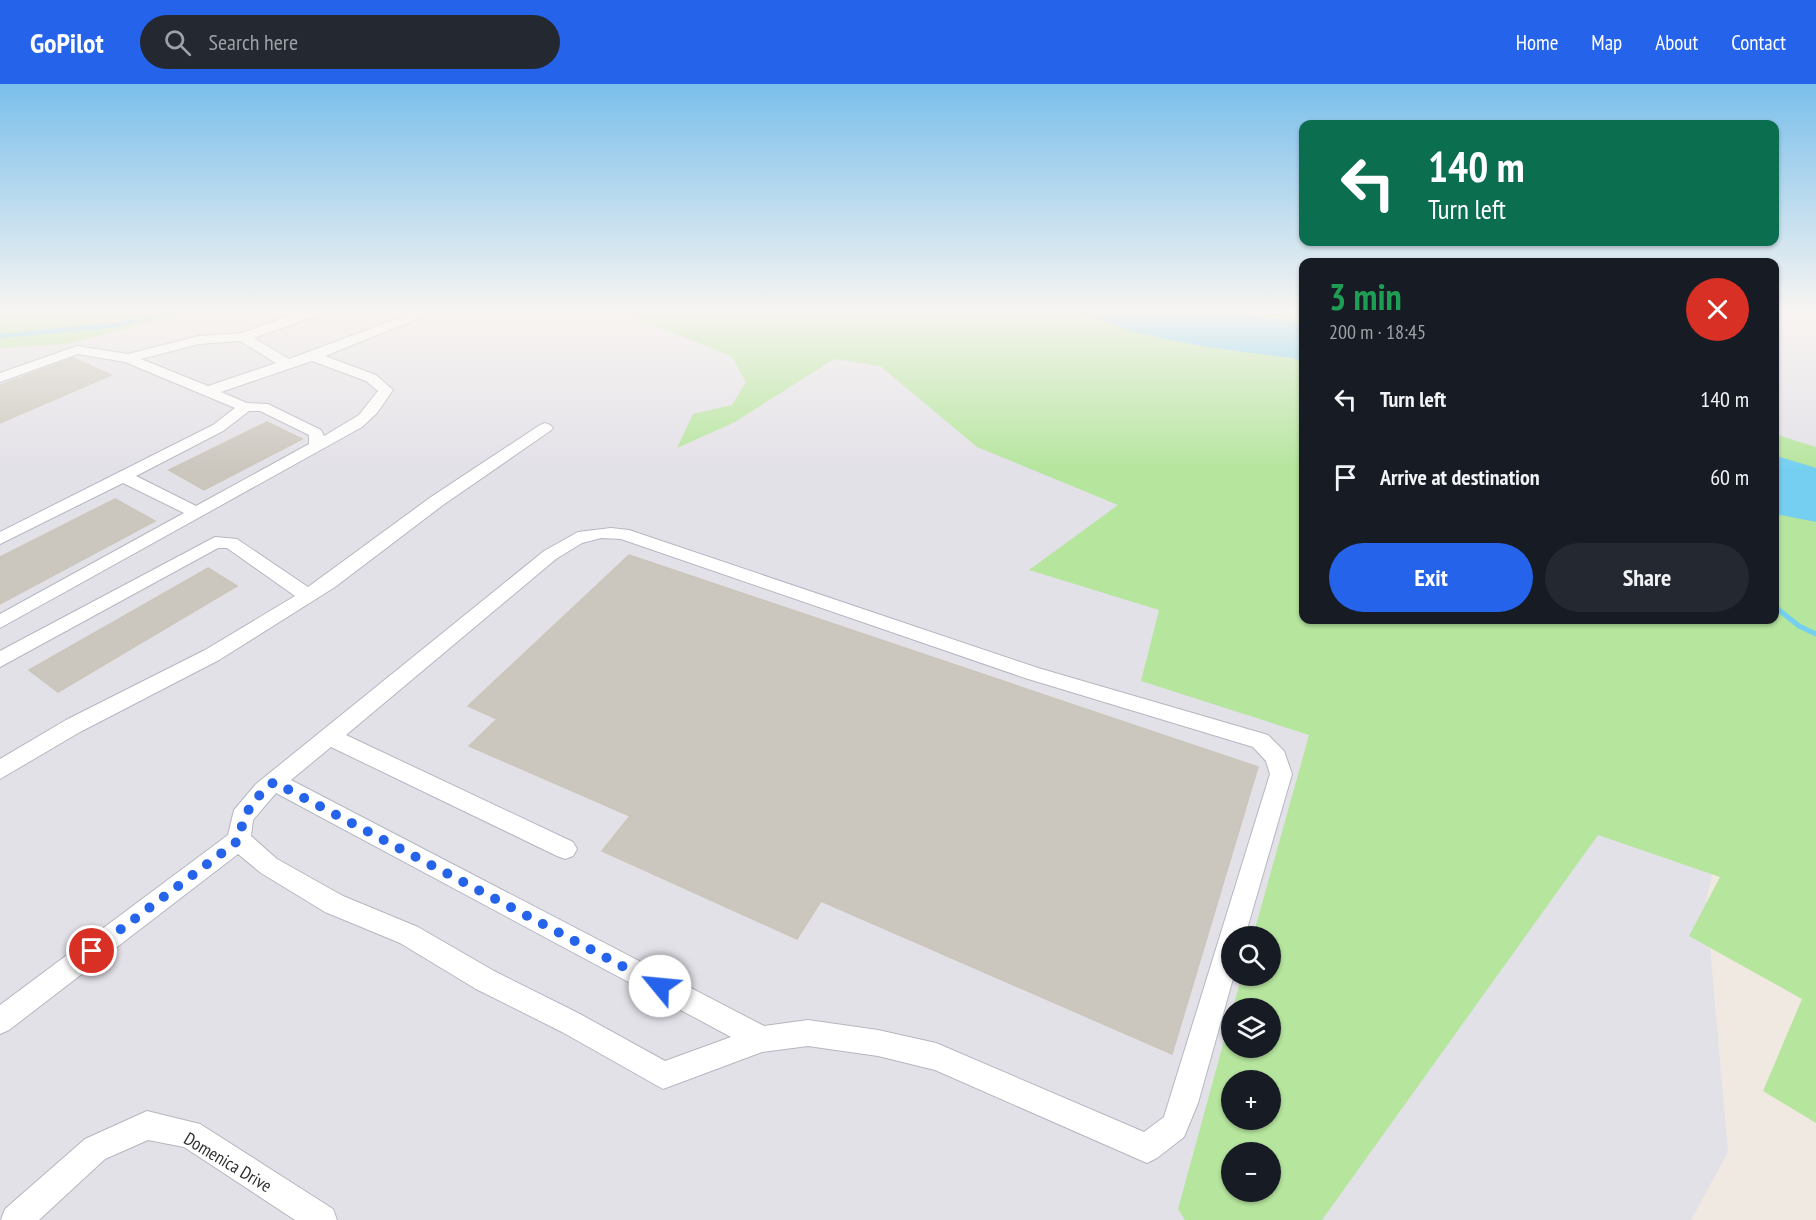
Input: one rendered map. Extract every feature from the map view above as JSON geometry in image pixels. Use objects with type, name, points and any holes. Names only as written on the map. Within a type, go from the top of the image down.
[{"type":"street","points":[[0,378],[41,363]]},
{"type":"street","points":[[140,363],[245,407],[263,407],[316,433],[317,446]]},
{"type":"street","points":[[208,391],[287,363]]},
{"type":"street","points":[[0,622],[352,428],[373,411],[386,390],[371,378],[331,363]]},
{"type":"street","points":[[0,539],[218,428],[245,407]]},
{"type":"street","points":[[0,770],[73,726],[212,655],[308,596],[386,541],[437,501],[545,428]]},
{"type":"street","points":[[123,476],[197,513]]},
{"type":"street","points":[[0,1021],[239,840],[242,817],[264,790],[568,541],[583,534],[603,532],[623,534],[1032,674],[1260,741],[1276,757],[1281,774],[1235,926]]},
{"type":"street","points":[[0,660],[215,542],[231,543],[308,596]]},
{"type":"street","points":[[329,736],[565,849]]},
{"type":"street","points":[[274,782],[762,1039]]},
{"type":"street","points":[[239,840],[269,866],[334,904],[409,935],[485,980],[571,1023],[663,1075],[762,1039],[808,1033],[878,1043],[936,1057],[1147,1148],[1174,1127],[1184,1102],[1221,975]]},
{"type":"street","name":"Domenica Drive","points":[[16,1220],[95,1149],[147,1125],[190,1134],[322,1220]]},
{"type":"shaded area","points":[[0,363],[936,363],[1299,617],[1299,624],[1316,624],[1736,767],[1706,901],[1728,1152],[1691,1220],[0,1220]]},
{"type":"shaded area","points":[[1779,363],[1816,363],[1816,447],[1779,435]]},
{"type":"green space","points":[[735,363],[828,363],[735,422],[677,448],[693,414],[732,405],[746,382]]},
{"type":"green space","points":[[860,363],[1299,363],[1299,624],[1779,624],[1779,435],[1816,447],[1816,1123],[1763,1091],[1802,999],[1689,936],[1720,877],[1598,835],[1322,1220],[1185,1220],[1178,1209],[1221,1052],[1221,1058],[1281,1058],[1281,998],[1236,998],[1239,986],[1281,986],[1281,926],[1256,926],[1309,735],[1141,681],[1159,610],[1029,570],[1118,505],[977,447],[880,366]]},
{"type":"water","points":[[1779,457],[1816,468],[1816,522],[1779,515]]},
{"type":"building","points":[[59,363],[84,363],[111,375],[0,423],[0,385]]},
{"type":"building","points":[[267,422],[302,439],[204,490],[169,470]]},
{"type":"building","points":[[115,499],[155,521],[0,604],[0,557]]},
{"type":"building","points":[[629,555],[1258,767],[1172,1054],[821,901],[797,939],[602,851],[630,816],[469,746],[497,719],[468,706]]},
{"type":"building","points":[[208,568],[237,586],[58,692],[29,670]]},
{"type":"waterway","points":[[1779,610],[1799,626],[1816,634]]},
{"type":"route","points":[[92,951],[239,840],[242,817],[264,790],[274,782],[660,986]]}]
